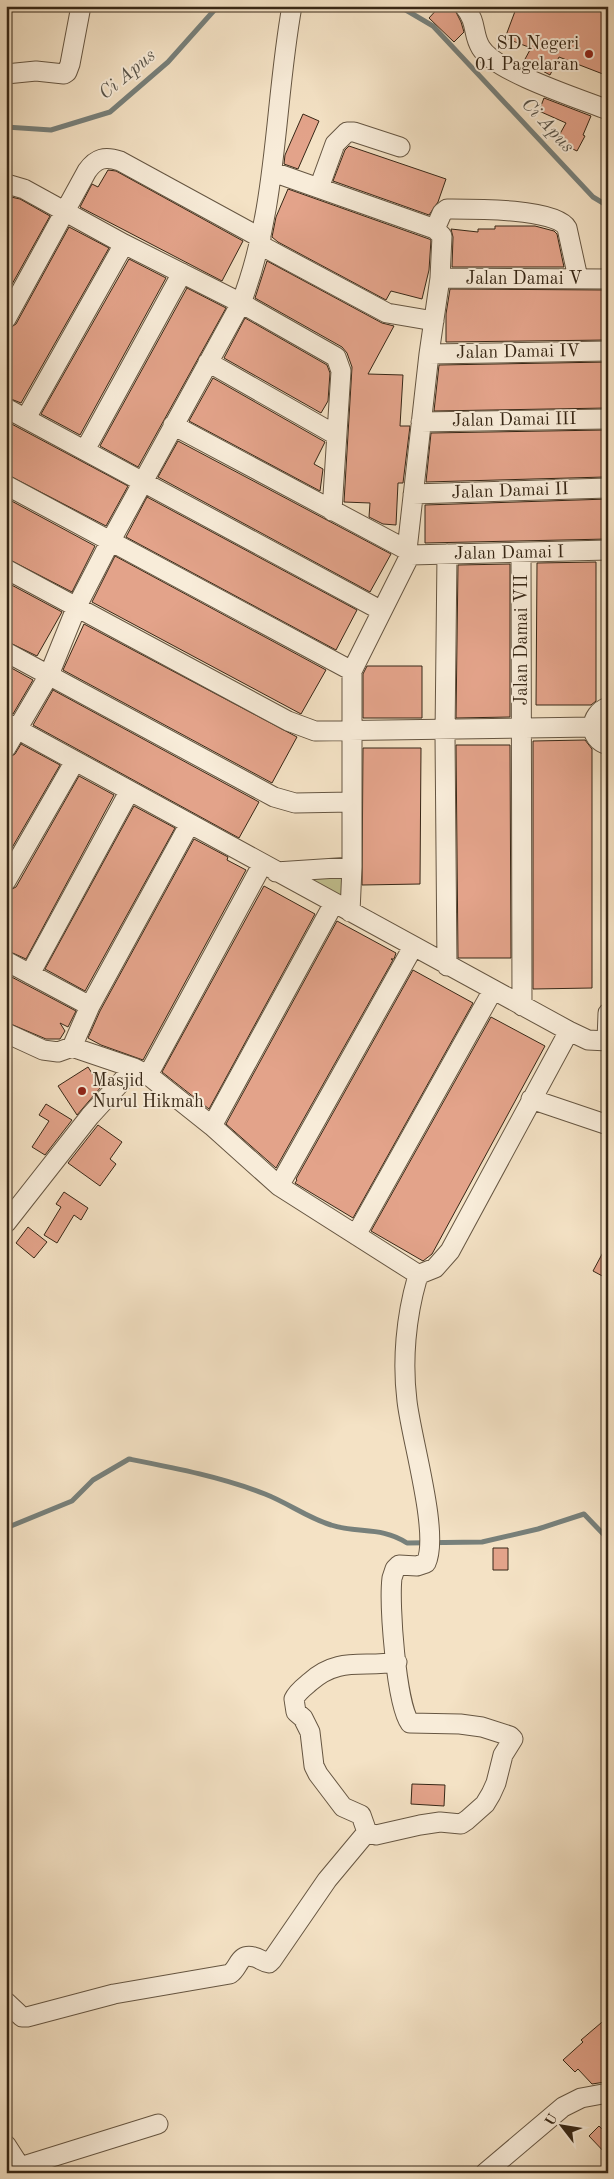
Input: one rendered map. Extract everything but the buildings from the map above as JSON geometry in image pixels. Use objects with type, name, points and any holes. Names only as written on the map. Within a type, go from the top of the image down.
[{"type":"street","points":[[6,74],[36,71],[67,72],[81,6]]},
{"type":"street","points":[[464,6],[471,15],[478,40],[486,54],[510,70],[537,83],[608,110]]},
{"type":"street","points":[[6,748],[12,726],[49,674],[77,606],[110,542],[241,303],[256,262],[272,172],[291,9]]},
{"type":"street","points":[[319,188],[335,144],[347,132],[354,132],[400,147]]},
{"type":"street","points":[[6,319],[93,163],[101,159],[110,158],[120,161],[387,313],[434,322]]},
{"type":"street","points":[[212,1126],[342,908],[352,867],[352,671],[408,553],[421,422],[443,241],[440,231],[272,172]]},
{"type":"street","points":[[7,185],[24,190],[124,244],[241,303],[336,357],[341,371],[332,511]]},
{"type":"street","points":[[435,229],[442,213],[447,209],[487,209],[553,218],[564,224],[567,228],[578,278]]},
{"type":"street","points":[[26,418],[124,244]]},
{"type":"street","points":[[84,450],[182,273]]},
{"type":"street","name":"Jalan Damai V","points":[[440,278],[608,279]]},
{"type":"street","name":"Jalan Damai IV","points":[[429,354],[608,351]]},
{"type":"street","points":[[208,362],[336,435]]},
{"type":"street","points":[[6,408],[382,611]]},
{"type":"street","name":"Jalan Damai III","points":[[421,422],[608,419]]},
{"type":"street","points":[[173,426],[408,553]]},
{"type":"street","points":[[6,485],[352,671]]},
{"type":"street","name":"Jalan Damai II","points":[[413,494],[608,488]]},
{"type":"street","name":"Jalan Damai I","points":[[408,553],[522,553],[608,550]]},
{"type":"street","name":"Jalan Damai VII","points":[[522,553],[522,1006]]},
{"type":"street","points":[[447,554],[445,729],[447,966]]},
{"type":"street","points":[[6,569],[288,721],[315,732],[592,727]]},
{"type":"street","points":[[6,652],[277,799],[296,803],[352,802]]},
{"type":"street","points":[[608,707],[596,715],[592,727],[596,738],[608,746]]},
{"type":"street","points":[[12,726],[129,792],[569,1031],[588,1040],[608,1041],[608,1013]]},
{"type":"street","points":[[6,881],[75,761]]},
{"type":"street","points":[[30,974],[129,792]]},
{"type":"street","points":[[72,1047],[90,1006],[189,824]]},
{"type":"street","points":[[269,868],[352,867]]},
{"type":"street","points":[[6,1222],[90,1116],[141,1071],[269,868]]},
{"type":"street","points":[[279,1186],[414,947]]},
{"type":"street","points":[[6,961],[90,1006]]},
{"type":"street","points":[[356,1234],[493,990]]},
{"type":"street","points":[[419,1275],[435,1268],[450,1251],[569,1031]]},
{"type":"street","points":[[6,1033],[43,1050],[58,1052],[72,1047],[141,1071],[212,1126],[279,1186],[419,1275]]},
{"type":"street","points":[[531,1099],[608,1125]]},
{"type":"street","points":[[367,1832],[376,1835],[440,1822],[461,1824],[485,1804],[496,1783],[503,1755],[513,1739],[510,1736],[482,1727],[460,1724],[410,1723],[401,1698],[392,1601],[394,1572],[396,1567],[402,1565],[424,1565],[428,1561],[430,1544],[404,1374],[409,1315],[419,1275]]},
{"type":"street","points":[[367,1832],[361,1815],[343,1807],[318,1774],[314,1766],[310,1732],[303,1718],[296,1712],[294,1699],[316,1676],[331,1667],[345,1664],[397,1662]]},
{"type":"street","points":[[6,2002],[22,2017],[27,2017],[114,1994],[230,1974],[235,1971],[240,1960],[245,1956],[269,1963],[327,1880],[367,1832]]},
{"type":"street","points":[[485,2173],[563,2107],[582,2098],[608,2093]]},
{"type":"street","points":[[6,2145],[22,2170],[158,2124]]},
{"type":"shaded area","points":[[344,873],[343,897],[302,877]]},
{"type":"waterway","name":"Ci Apus","points":[[6,127],[51,130],[110,112],[168,62],[218,6]]},
{"type":"waterway","name":"Ci Apus","points":[[399,6],[433,26],[593,197],[608,206]]},
{"type":"waterway","points":[[6,1528],[72,1501],[93,1480],[129,1459],[215,1478],[249,1488],[331,1525],[388,1534],[407,1543],[482,1542],[538,1529],[584,1514],[608,1539]]},
{"type":"place","name":"SD Negeri 01 Pagelaran","points":[[589,54]]},
{"type":"place","name":"Masjid Nurul Hikmah","points":[[82,1091]]}]
